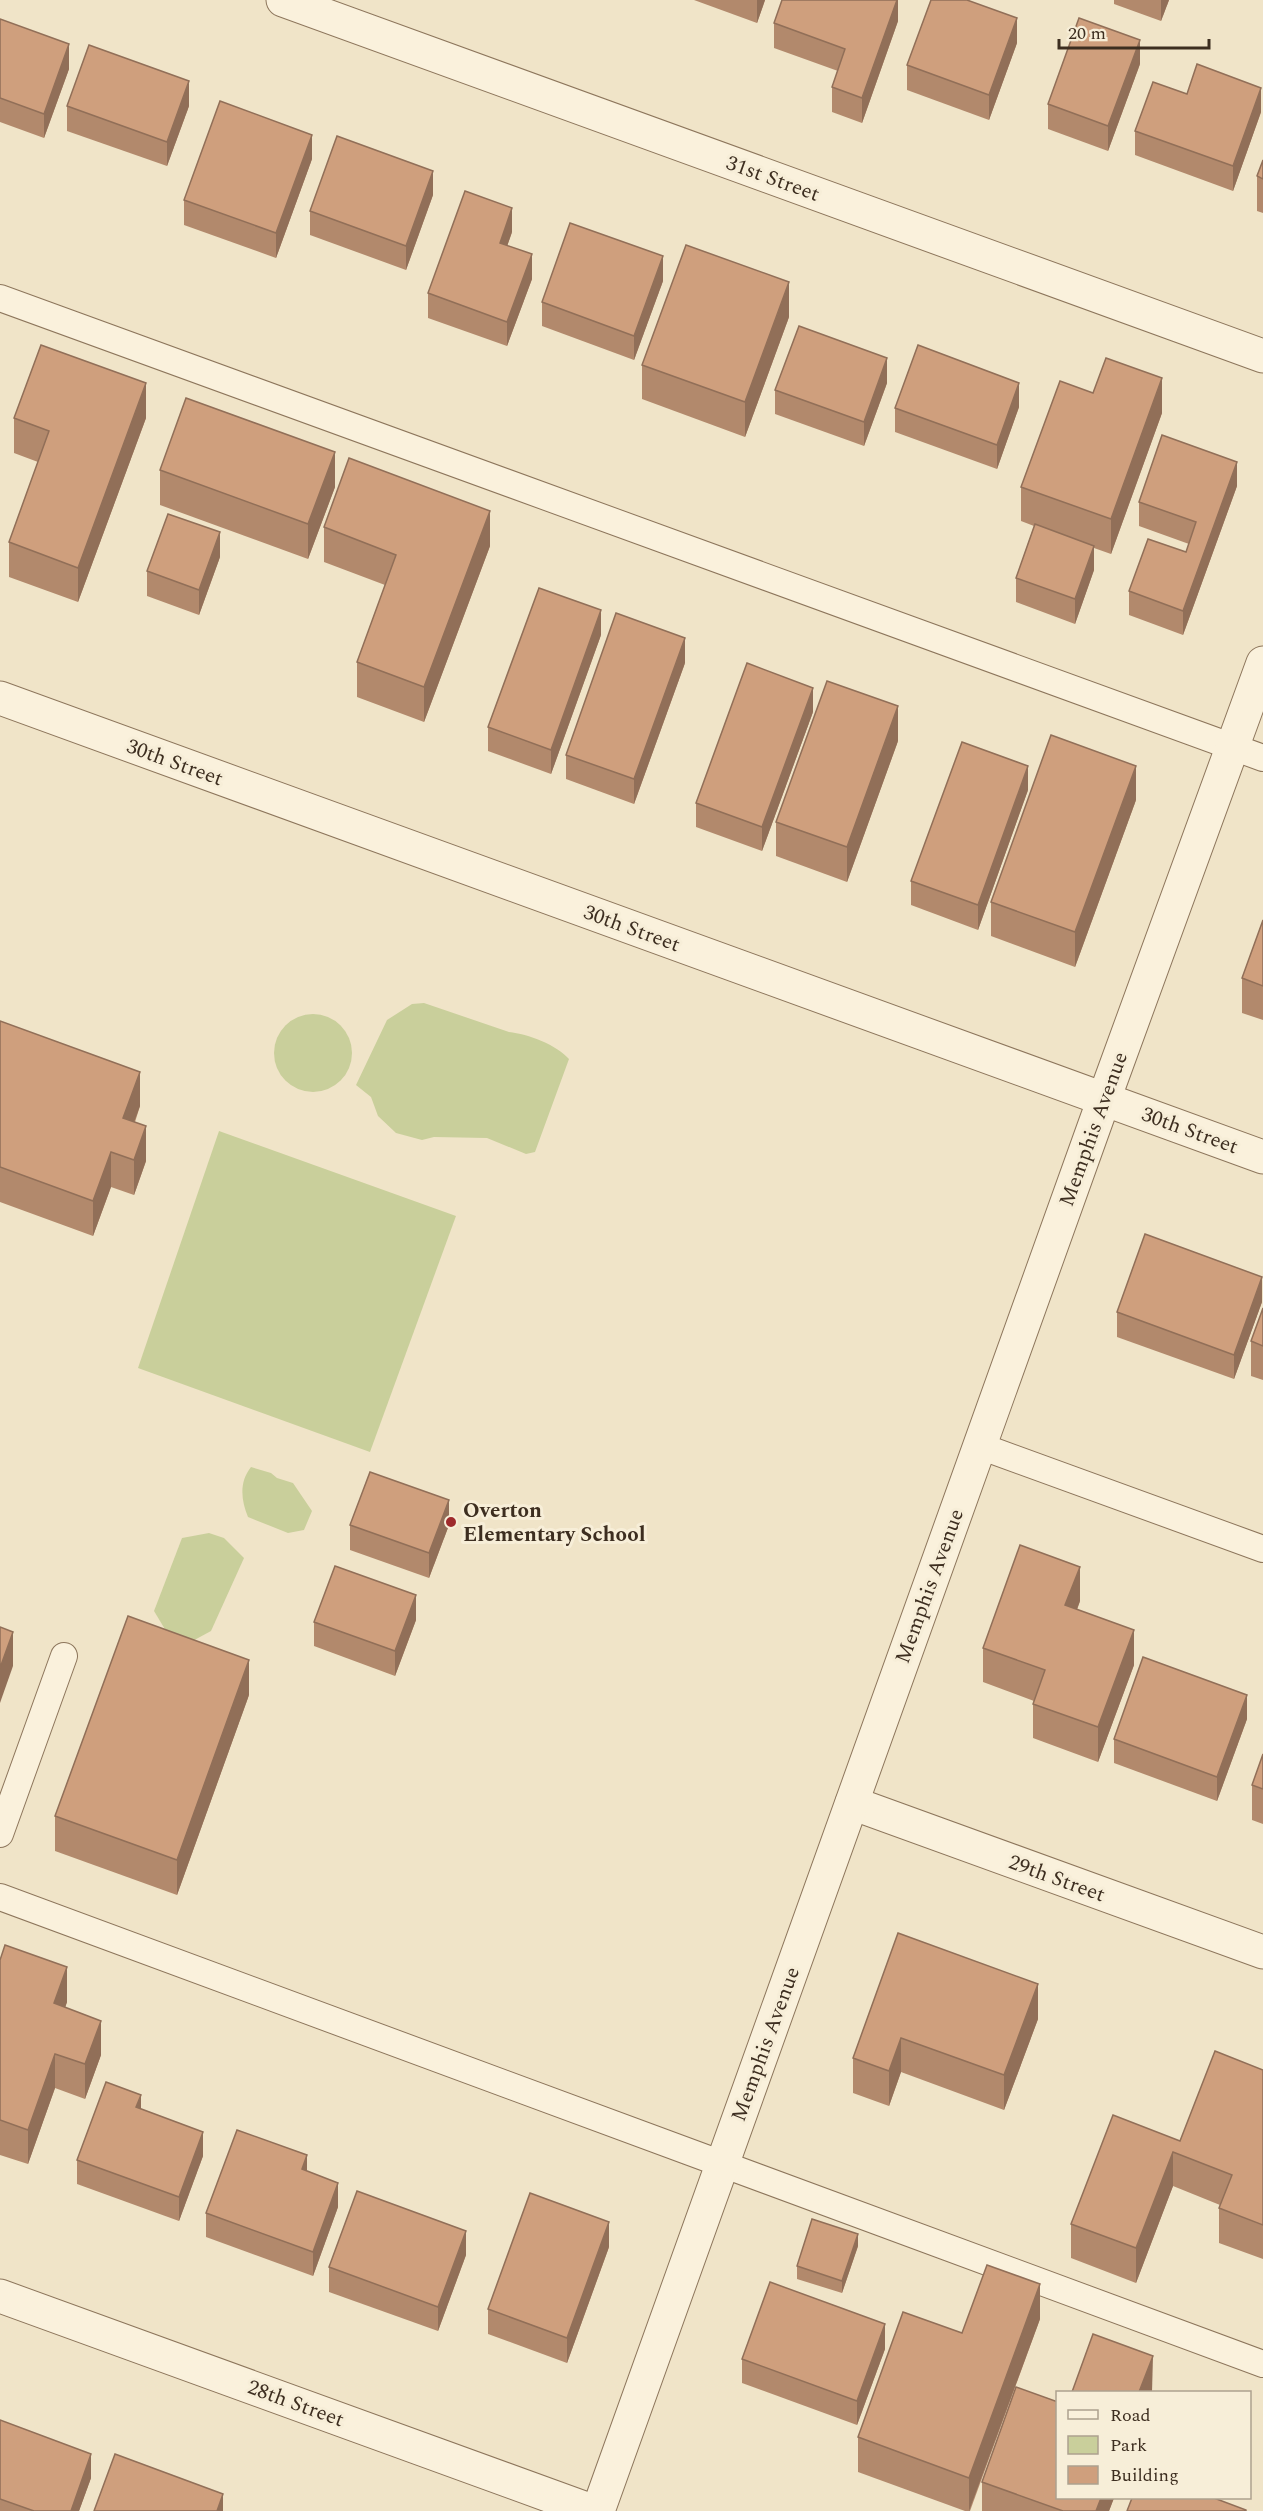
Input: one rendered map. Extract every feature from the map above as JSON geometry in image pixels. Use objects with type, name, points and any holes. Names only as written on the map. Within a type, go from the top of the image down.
[{"type":"street","name":"31st Street","points":[[283,0],[1263,356]]},
{"type":"street","name":"Memphis Avenue","points":[[598,2511],[1104,1099],[1263,663]]},
{"type":"street","name":"30th Street","points":[[0,698],[1263,1157]]},
{"type":"street","name":"29th Street","points":[[852,1803],[1263,1952]]},
{"type":"street","name":"28th Street","points":[[0,2296],[592,2511]]},
{"type":"lane","points":[[0,298],[1263,758]]},
{"type":"lane","points":[[980,1446],[1263,1549]]},
{"type":"lane","points":[[0,1834],[64,1656]]},
{"type":"lane","points":[[0,1897],[1263,2364]]},
{"type":"green space","points":[[424,1003],[533,1038],[557,1049],[569,1059],[535,1152],[526,1154],[487,1138],[434,1137],[422,1140],[396,1133],[378,1116],[371,1097],[356,1085],[387,1020],[412,1004]]},
{"type":"green space","points":[[313,1014],[328,1017],[345,1031],[352,1053],[349,1068],[335,1085],[313,1092],[298,1089],[281,1075],[274,1053],[277,1038],[291,1021]]},
{"type":"green space","points":[[219,1131],[456,1216],[370,1452],[138,1368]]},
{"type":"green space","points":[[251,1467],[293,1483],[312,1511],[304,1530],[288,1533],[248,1517],[242,1491],[244,1479]]},
{"type":"green space","points":[[209,1533],[224,1538],[244,1558],[211,1631],[187,1644],[169,1636],[154,1611],[182,1538]]},
{"type":"building","points":[[782,0],[897,0],[862,98],[832,87],[845,49],[774,23]]},
{"type":"building","points":[[931,0],[967,0],[1017,18],[989,95],[907,65]]},
{"type":"building","points":[[1079,18],[1140,40],[1108,126],[1048,104]]},
{"type":"building","points":[[0,19],[69,44],[44,114],[0,98]]},
{"type":"building","points":[[89,45],[189,81],[167,142],[67,106]]},
{"type":"building","points":[[1197,64],[1261,88],[1233,166],[1135,131],[1153,82],[1187,94]]},
{"type":"building","points":[[220,101],[312,135],[276,233],[184,200]]},
{"type":"building","points":[[337,136],[433,171],[406,246],[310,211]]},
{"type":"building","points":[[1263,160],[1263,179],[1257,176]]},
{"type":"building","points":[[465,191],[512,208],[500,243],[532,254],[507,322],[428,293]]},
{"type":"building","points":[[570,223],[663,256],[634,336],[542,302]]},
{"type":"building","points":[[686,245],[789,282],[745,402],[642,365]]},
{"type":"building","points":[[799,326],[887,358],[864,422],[775,390]]},
{"type":"building","points":[[41,345],[146,383],[78,568],[9,542],[49,431],[14,418]]},
{"type":"building","points":[[918,345],[1019,383],[997,445],[895,408]]},
{"type":"building","points":[[1106,358],[1162,378],[1111,519],[1021,487],[1060,381],[1093,393]]},
{"type":"building","points":[[186,398],[335,452],[308,524],[160,470]]},
{"type":"building","points":[[1162,435],[1237,462],[1183,611],[1129,591],[1148,539],[1186,552],[1196,522],[1139,502]]},
{"type":"building","points":[[349,458],[490,511],[424,687],[357,662],[396,555],[324,527]]},
{"type":"building","points":[[168,514],[220,532],[199,590],[147,571]]},
{"type":"building","points":[[1035,524],[1094,546],[1075,599],[1016,578]]},
{"type":"building","points":[[539,588],[601,610],[551,750],[488,727]]},
{"type":"building","points":[[616,613],[685,638],[634,779],[566,755]]},
{"type":"building","points":[[747,663],[813,688],[762,827],[696,803]]},
{"type":"building","points":[[827,681],[898,706],[847,847],[776,822]]},
{"type":"building","points":[[1051,735],[1136,766],[1075,932],[991,902]]},
{"type":"building","points":[[962,742],[1028,766],[978,905],[911,881]]},
{"type":"building","points":[[1263,920],[1263,986],[1242,978]]},
{"type":"building","points":[[0,1021],[140,1072],[123,1118],[146,1126],[134,1160],[111,1152],[93,1201],[0,1167]]},
{"type":"building","points":[[1145,1234],[1262,1277],[1234,1355],[1117,1312]]},
{"type":"building","points":[[1263,1308],[1263,1346],[1251,1341]]},
{"type":"building","points":[[370,1472],[449,1500],[429,1553],[350,1525]]},
{"type":"building","points":[[1020,1545],[1080,1567],[1065,1605],[1134,1630],[1098,1727],[1033,1704],[1045,1670],[983,1648]]},
{"type":"building","points":[[335,1566],[416,1595],[395,1651],[314,1622]]},
{"type":"building","points":[[128,1616],[249,1660],[177,1860],[55,1816]]},
{"type":"building","points":[[0,1627],[13,1632],[0,1668]]},
{"type":"building","points":[[1143,1657],[1247,1695],[1217,1777],[1114,1739]]},
{"type":"building","points":[[1263,1754],[1263,1789],[1252,1785]]},
{"type":"building","points":[[898,1933],[1038,1984],[1004,2075],[901,2038],[889,2071],[853,2058]]},
{"type":"building","points":[[5,1945],[67,1967],[54,2003],[101,2021],[85,2064],[55,2054],[28,2130],[0,2120],[0,1960]]},
{"type":"building","points":[[1215,2051],[1263,2070],[1263,2225],[1219,2208],[1232,2175],[1173,2152],[1136,2248],[1071,2224],[1113,2115],[1180,2141]]},
{"type":"building","points":[[106,2082],[141,2095],[136,2107],[203,2132],[179,2197],[77,2160]]},
{"type":"building","points":[[237,2130],[307,2155],[302,2169],[338,2183],[313,2252],[206,2213]]},
{"type":"building","points":[[357,2191],[466,2231],[438,2307],[329,2267]]},
{"type":"building","points":[[530,2193],[609,2222],[567,2338],[488,2309]]},
{"type":"building","points":[[812,2219],[858,2234],[842,2281],[797,2266]]},
{"type":"building","points":[[987,2265],[1040,2284],[969,2478],[858,2437],[903,2312],[962,2333]]},
{"type":"building","points":[[770,2282],[885,2324],[857,2401],[742,2359]]},
{"type":"building","points":[[1093,2334],[1153,2356],[1139,2391],[1072,2391]]},
{"type":"building","points":[[1016,2387],[1056,2401],[1056,2499],[1101,2499],[1096,2511],[1063,2511],[982,2482]]},
{"type":"building","points":[[0,2420],[91,2454],[71,2511],[34,2511],[0,2499]]},
{"type":"building","points":[[115,2454],[223,2494],[217,2511],[94,2511]]},
{"type":"building","points":[[1132,2499],[1217,2499],[1246,2510],[1246,2511],[1127,2511]]},
{"type":"place","name":"Overton Elementary School","points":[[451,1522]]}]
